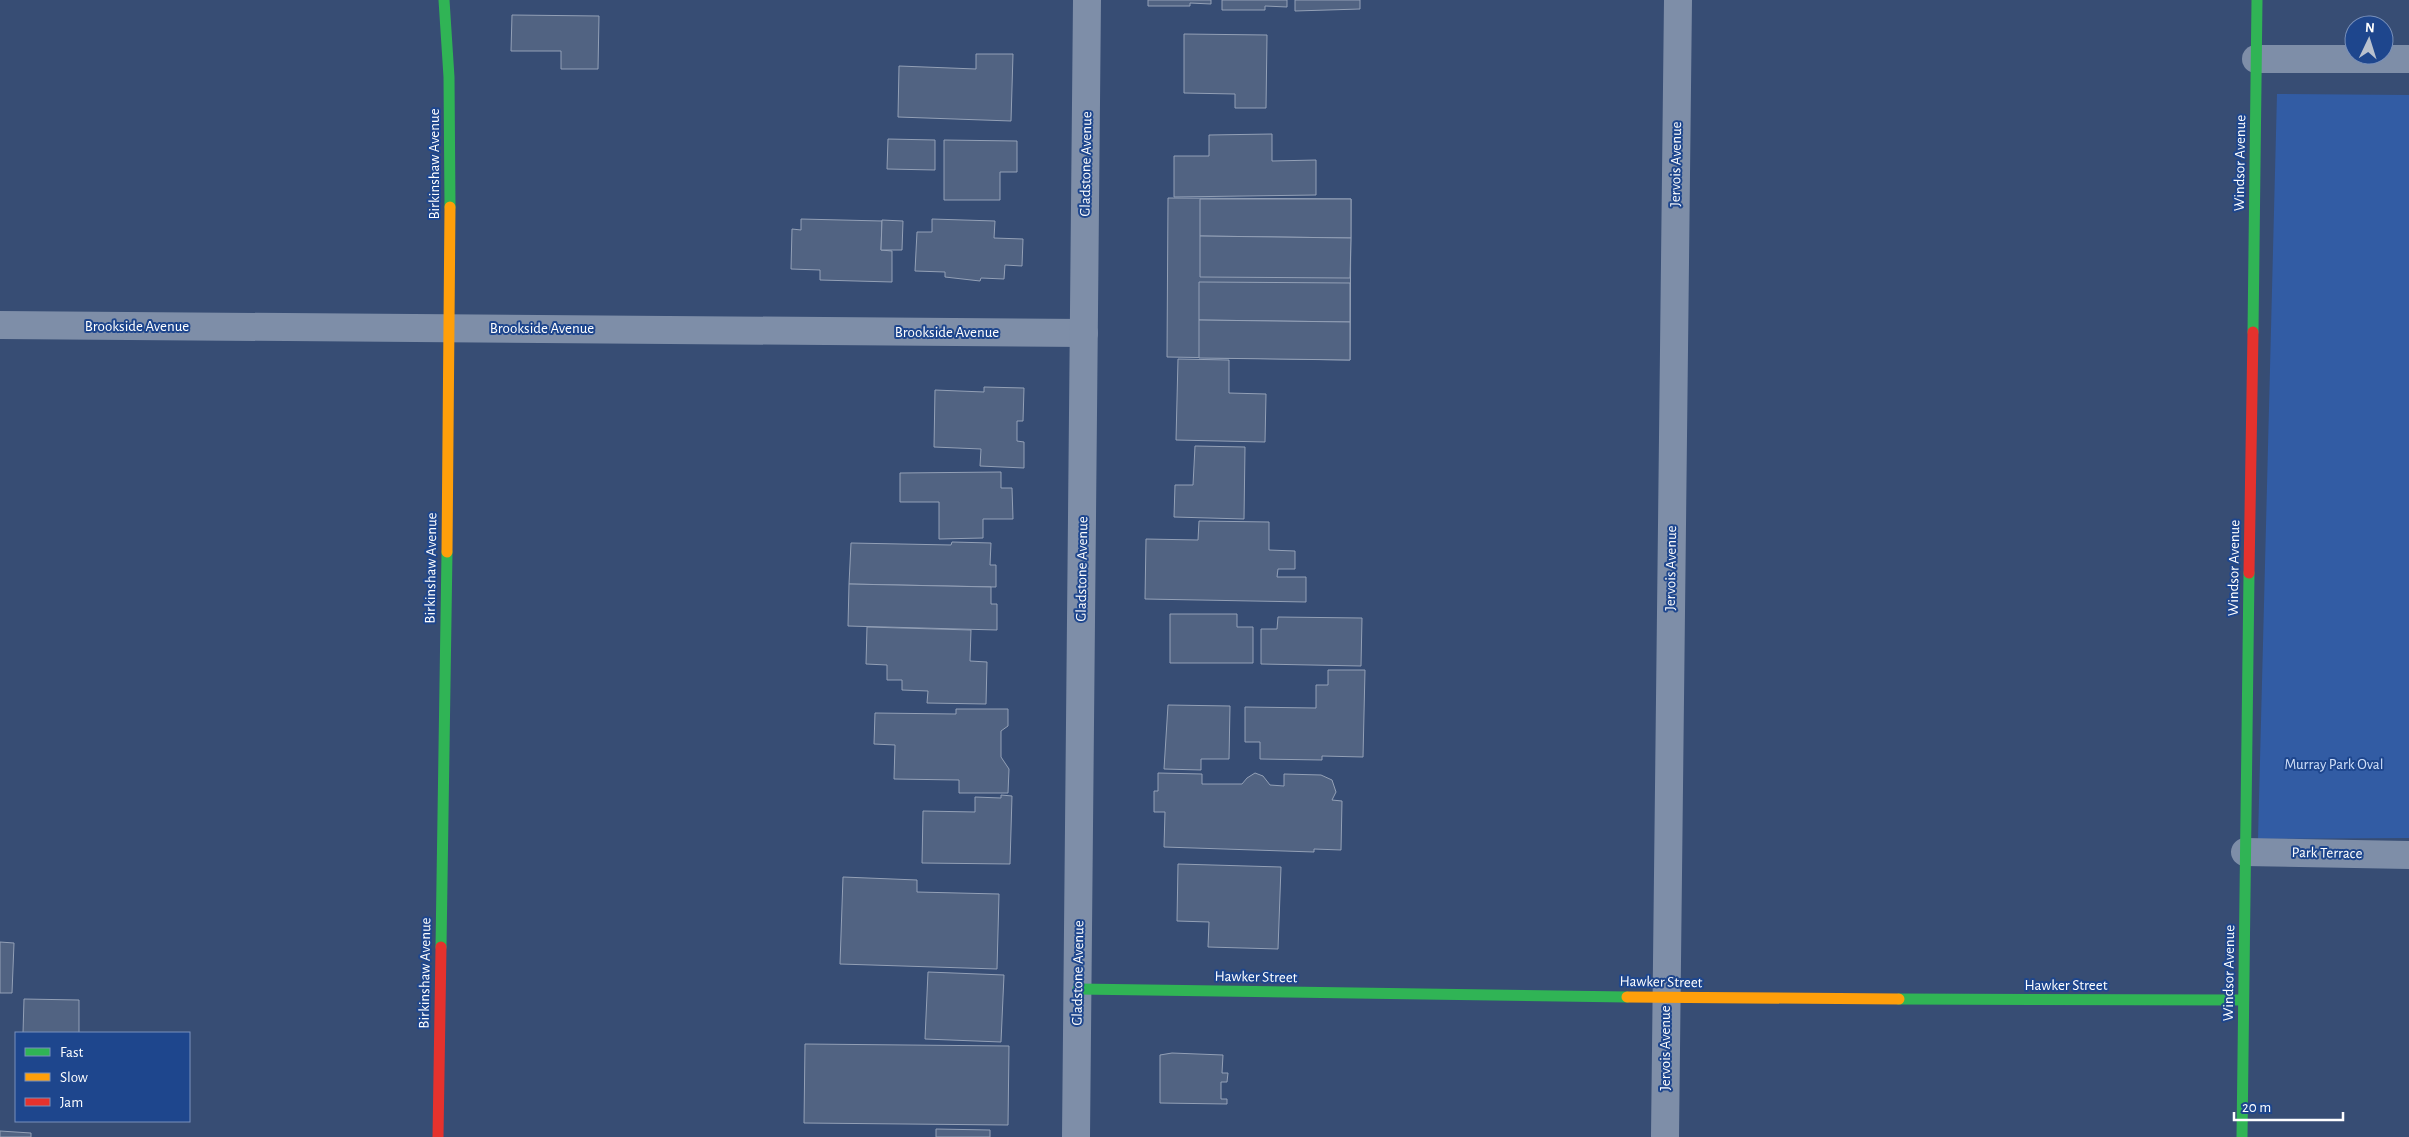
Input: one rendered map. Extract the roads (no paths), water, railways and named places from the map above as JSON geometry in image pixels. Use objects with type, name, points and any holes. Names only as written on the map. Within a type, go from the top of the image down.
[{"type":"street","name":"Birkinshaw Avenue","points":[[438,1137],[450,328],[449,77],[444,0]]},
{"type":"street","name":"Gladstone Avenue","points":[[1076,1137],[1087,0]]},
{"type":"street","name":"Jervois Avenue","points":[[1665,1137],[1678,0]]},
{"type":"street","name":"Windsor Avenue","points":[[2242,1137],[2257,0]]},
{"type":"street","points":[[2256,59],[2409,59]]},
{"type":"street","name":"Brookside Avenue","points":[[0,325],[1084,333]]},
{"type":"street","name":"Park Terrace","points":[[2245,852],[2409,855]]},
{"type":"street","name":"Hawker Street","points":[[1078,990],[1666,997],[2244,1000]]},
{"type":"park label","name":"Murray Park Oval","points":[[2334,764]]}]
